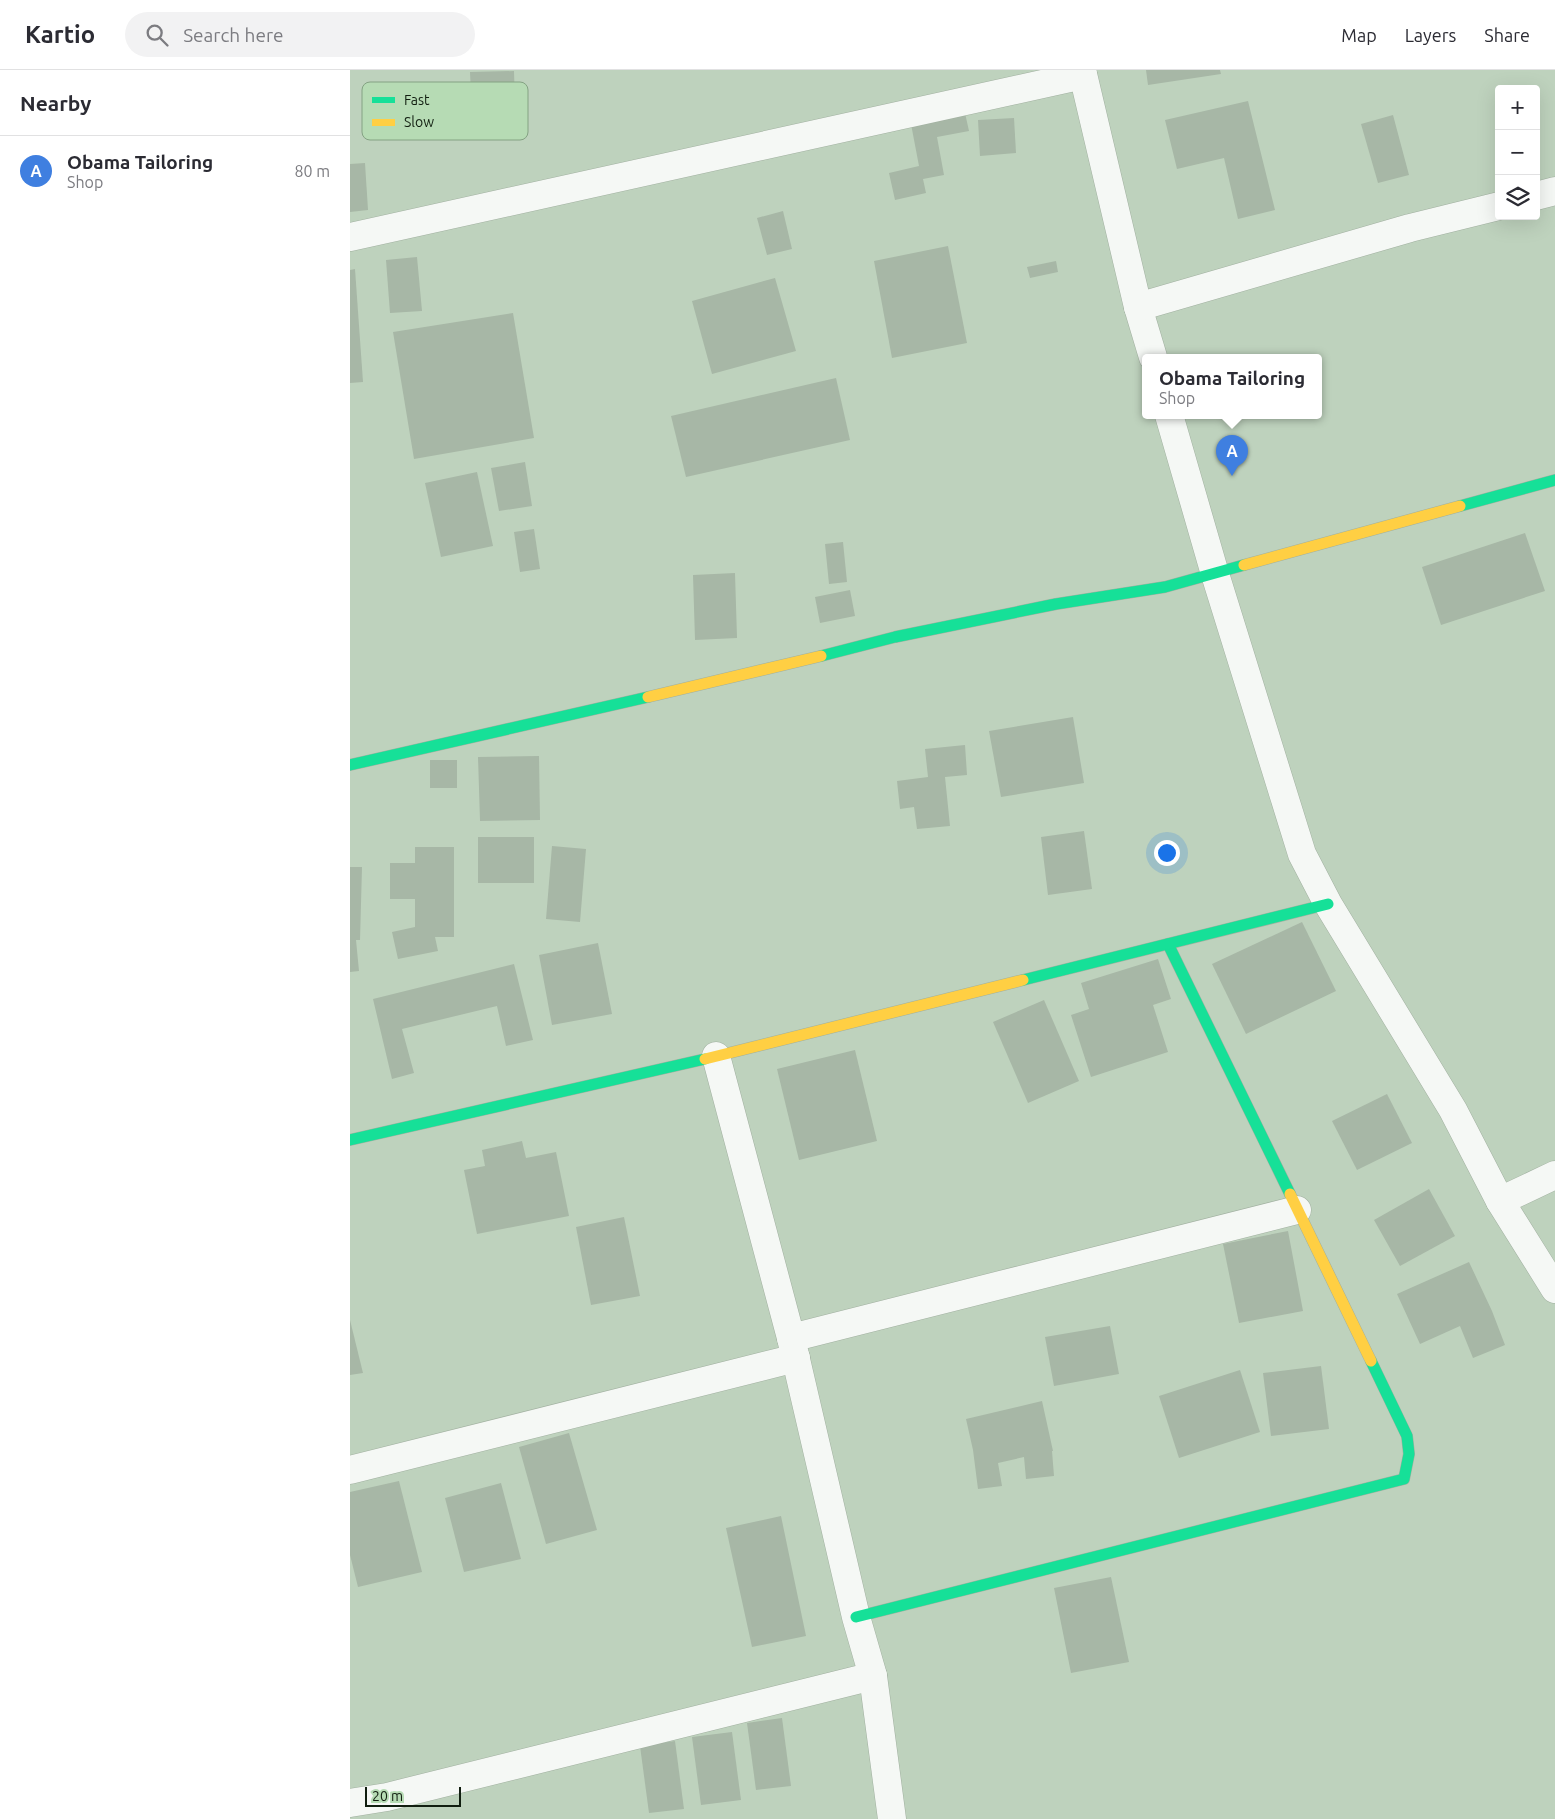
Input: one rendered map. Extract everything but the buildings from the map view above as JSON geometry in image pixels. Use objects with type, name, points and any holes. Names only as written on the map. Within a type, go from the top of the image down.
[{"type":"street","points":[[350,237],[1083,73],[1138,307],[1152,354]]},
{"type":"street","points":[[1540,195],[1555,191]]},
{"type":"street","points":[[1138,307],[1410,228],[1495,207]]},
{"type":"street","points":[[1170,419],[1215,574],[1302,854],[1328,904],[1453,1110],[1500,1201],[1555,1290]]},
{"type":"street","points":[[350,765],[728,679],[895,637],[1056,604],[1165,587],[1555,480]]},
{"type":"street","points":[[350,1140],[716,1056],[1328,904]]},
{"type":"street","points":[[856,1617],[1404,1480],[1409,1454],[1407,1436],[1168,944]]},
{"type":"street","points":[[716,1056],[793,1348],[856,1617],[873,1676],[892,1819]]},
{"type":"street","points":[[1500,1201],[1555,1175]]},
{"type":"street","points":[[350,1470],[1297,1210]]},
{"type":"street","points":[[350,1803],[387,1797],[873,1676]]},
{"type":"traffic: fast","points":[[1460,506],[1555,480]]},
{"type":"traffic: fast","points":[[821,656],[895,637],[1056,604],[1165,587],[1244,565]]},
{"type":"traffic: fast","points":[[350,765],[648,697]]},
{"type":"traffic: fast","points":[[1023,980],[1328,904]]},
{"type":"traffic: fast","points":[[1168,944],[1290,1194]]},
{"type":"traffic: fast","points":[[350,1140],[705,1059]]},
{"type":"traffic: fast","points":[[856,1617],[1404,1479],[1409,1454],[1407,1436],[1371,1361]]},
{"type":"traffic: slow","points":[[1244,565],[1460,506]]},
{"type":"traffic: slow","points":[[648,697],[821,656]]},
{"type":"traffic: slow","points":[[705,1059],[1023,980]]},
{"type":"traffic: slow","points":[[1290,1194],[1371,1361]]},
{"type":"place","name":"Obama Tailoring","points":[[1232,476]]}]
